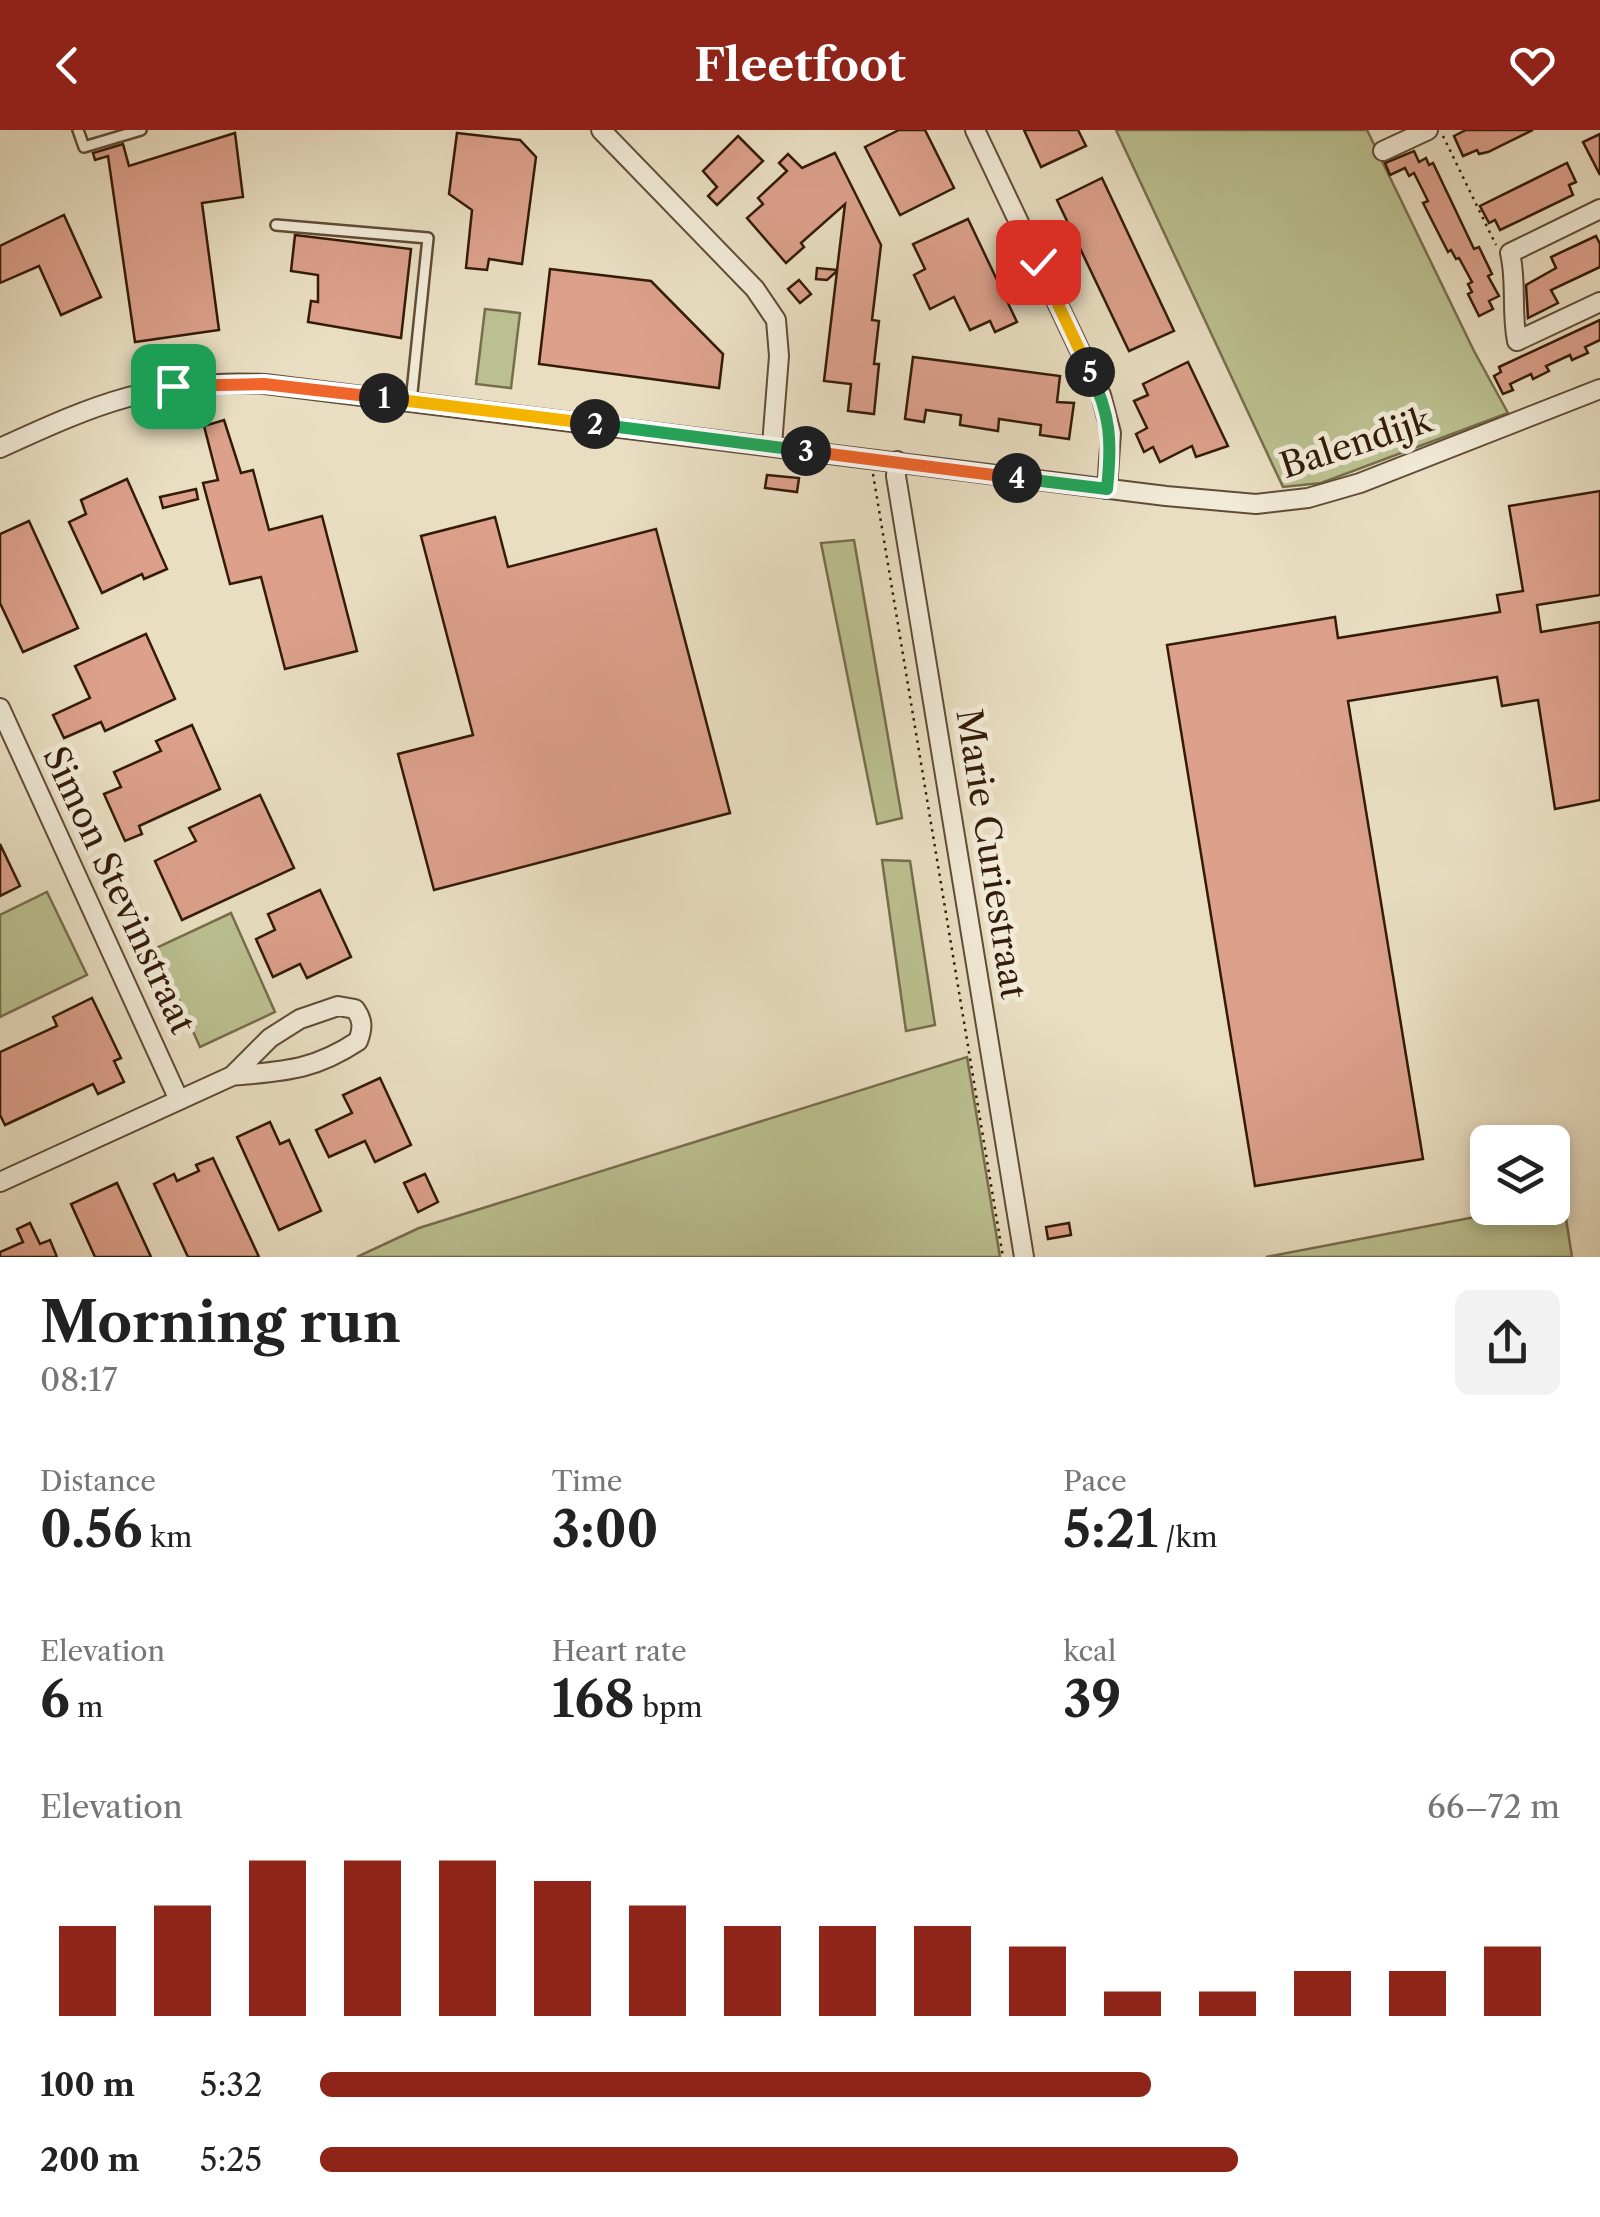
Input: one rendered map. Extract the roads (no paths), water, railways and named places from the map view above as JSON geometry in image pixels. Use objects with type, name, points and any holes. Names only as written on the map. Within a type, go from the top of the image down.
[{"type":"street","points":[[601,130],[756,289],[776,320],[779,356],[772,446]]},
{"type":"street","points":[[976,130],[1101,395],[1111,434],[1107,489]]},
{"type":"street","points":[[1383,151],[1428,130]]},
{"type":"street","points":[[1600,210],[1510,252],[1515,275],[1512,318],[1516,341],[1600,302]]},
{"type":"street","name":"Balendijk","points":[[0,448],[94,406],[173,386],[264,384],[1107,489],[1230,503],[1285,502],[1360,482],[1600,389]]},
{"type":"street","name":"Marie Curiestraat","points":[[897,461],[905,532],[1024,1257]]},
{"type":"street","name":"Simon Stevinstraat","points":[[0,708],[179,1100]]},
{"type":"street","points":[[0,1182],[232,1076],[282,1028],[310,1014],[348,1006],[360,1016],[362,1031],[358,1041],[331,1056],[289,1072],[232,1076]]},
{"type":"lane","points":[[78,130],[84,148],[141,130]]},
{"type":"lane","points":[[276,225],[428,238],[411,402]]}]
